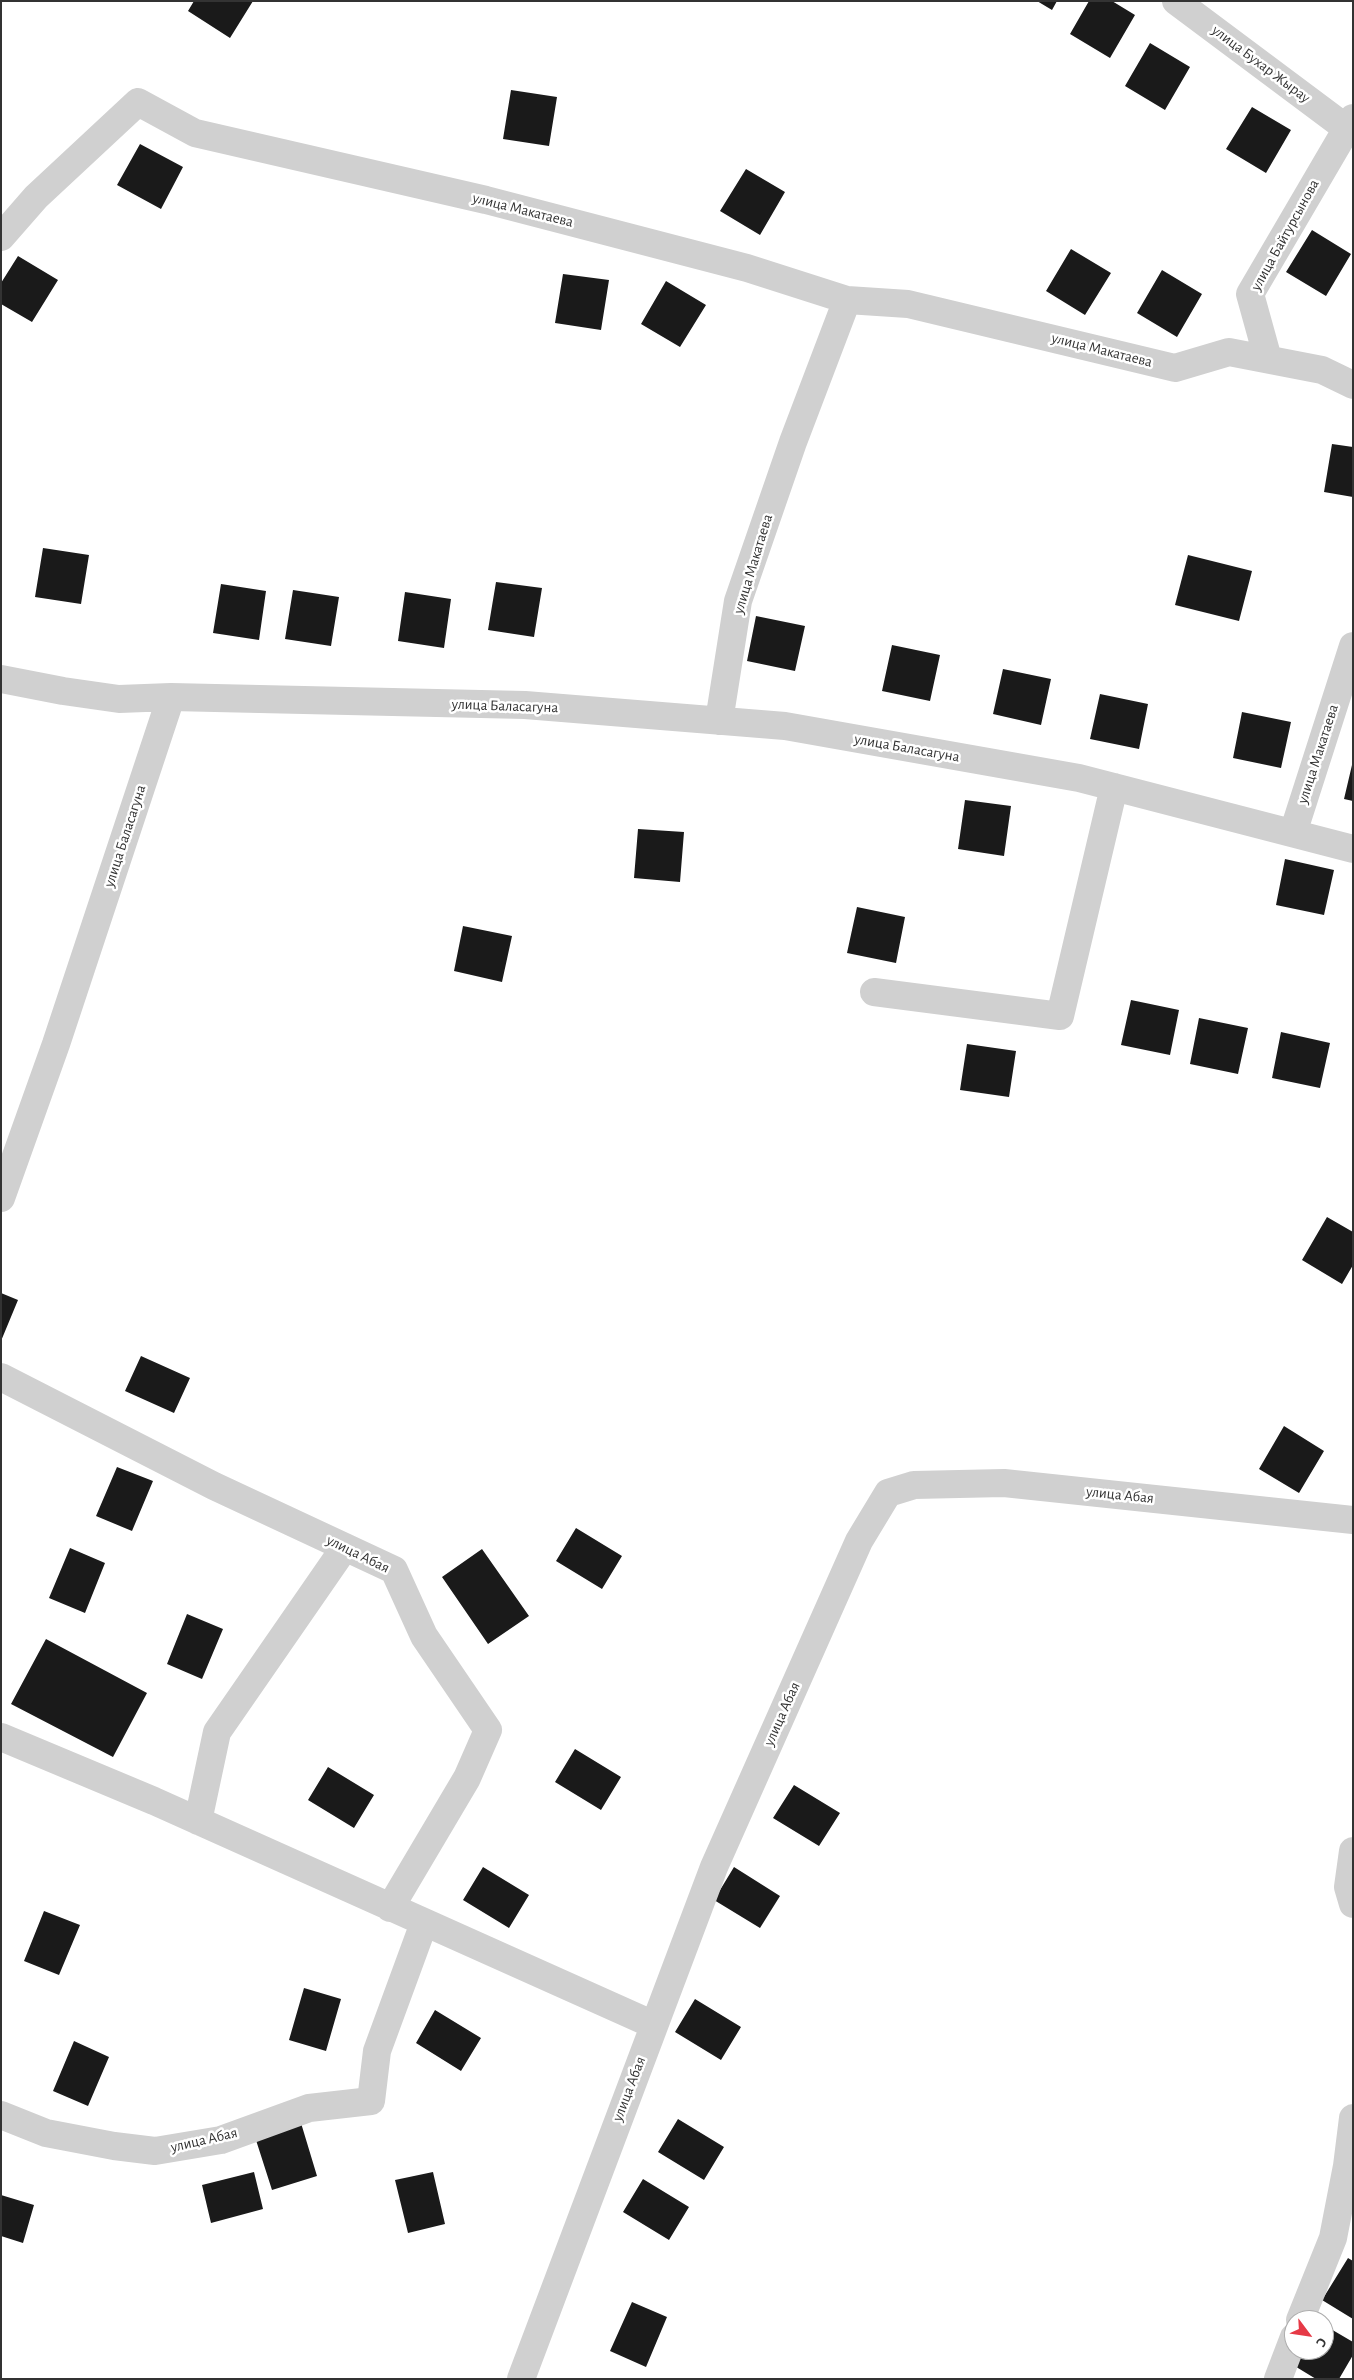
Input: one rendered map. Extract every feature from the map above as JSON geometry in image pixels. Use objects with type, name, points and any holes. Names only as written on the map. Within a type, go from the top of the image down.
[{"type":"street","name":"улица Бухар Жырау","points":[[1176,1],[1349,123]]},
{"type":"street","name":"улица Макатаева","points":[[1,237],[36,197],[138,102],[195,133],[486,200],[747,268],[848,300],[908,304],[1176,368],[1229,352],[1322,370],[1353,385]]},
{"type":"street","name":"улица Байтурсынова","points":[[1268,359],[1250,294],[1349,123]]},
{"type":"street","name":"улица Макатаева","points":[[720,720],[738,601],[793,442],[848,300]]},
{"type":"street","name":"улица Макатаева","points":[[1293,832],[1353,646]]},
{"type":"street","points":[[1,679],[119,699],[171,697]]},
{"type":"street","name":"улица Баласагуна","points":[[1,1198],[56,1044],[171,697],[525,705],[785,726],[1079,778],[1353,849]]},
{"type":"street","points":[[874,992],[1060,1016],[1114,787]]},
{"type":"street","name":"улица Абая","points":[[1,1377],[214,1486],[394,1570],[424,1636],[488,1730],[467,1778],[390,1908]]},
{"type":"street","name":"улица Абая","points":[[521,2379],[718,1858],[859,1541],[888,1493],[914,1485],[1004,1483],[1353,1520]]},
{"type":"street","points":[[198,1820],[217,1732],[344,1547]]},
{"type":"street","points":[[1,1737],[198,1820],[390,1908],[654,2025]]},
{"type":"street","points":[[1353,1851],[1348,1887],[1353,1904]]},
{"type":"street","name":"улица Абая","points":[[1,2115],[46,2133],[114,2146],[155,2151],[221,2140],[309,2108],[371,2101],[377,2051],[424,1923]]},
{"type":"street","points":[[1304,2310],[1333,2238],[1347,2166],[1353,2118]]},
{"type":"street","points":[[1278,2379],[1285,2360]]},
{"type":"building","points":[[194,1],[253,1],[230,38],[188,11]]},
{"type":"building","points":[[1037,1],[1057,1],[1052,10]]},
{"type":"building","points":[[1089,1],[1112,1],[1135,15],[1110,58],[1070,34]]},
{"type":"building","points":[[1150,43],[1190,67],[1165,110],[1125,86]]},
{"type":"building","points":[[511,90],[557,97],[549,146],[503,139]]},
{"type":"building","points":[[1252,107],[1291,130],[1266,173],[1226,149]]},
{"type":"building","points":[[140,144],[183,167],[161,209],[117,185]]},
{"type":"building","points":[[746,169],[785,192],[760,235],[720,211]]},
{"type":"building","points":[[1312,230],[1351,254],[1326,296],[1286,272]]},
{"type":"building","points":[[1071,249],[1111,273],[1085,315],[1046,291]]},
{"type":"building","points":[[18,256],[58,280],[32,322],[1,304],[1,283]]},
{"type":"building","points":[[1162,270],[1202,294],[1177,337],[1137,313]]},
{"type":"building","points":[[563,274],[609,280],[601,330],[555,323]]},
{"type":"building","points":[[666,281],[706,305],[680,347],[641,324]]},
{"type":"building","points":[[1332,444],[1353,447],[1353,497],[1324,492]]},
{"type":"building","points":[[43,548],[89,555],[81,604],[35,597]]},
{"type":"building","points":[[1188,555],[1252,571],[1239,621],[1175,605]]},
{"type":"building","points":[[496,582],[542,588],[534,637],[488,630]]},
{"type":"building","points":[[221,584],[266,591],[259,640],[213,633]]},
{"type":"building","points":[[293,590],[339,597],[331,646],[285,639]]},
{"type":"building","points":[[405,592],[451,599],[444,648],[398,641]]},
{"type":"building","points":[[756,616],[805,626],[795,671],[747,661]]},
{"type":"building","points":[[892,645],[940,655],[930,701],[882,691]]},
{"type":"building","points":[[1003,669],[1051,679],[1041,725],[993,714]]},
{"type":"building","points":[[1100,694],[1148,704],[1139,749],[1090,739]]},
{"type":"building","points":[[1242,712],[1291,722],[1281,768],[1233,758]]},
{"type":"building","points":[[1353,765],[1353,801],[1344,799]]},
{"type":"building","points":[[965,800],[1011,806],[1004,856],[958,849]]},
{"type":"building","points":[[638,829],[684,832],[680,882],[634,878]]},
{"type":"building","points":[[1285,859],[1334,870],[1324,915],[1276,905]]},
{"type":"building","points":[[857,907],[905,917],[896,963],[847,953]]},
{"type":"building","points":[[463,926],[512,936],[502,982],[454,971]]},
{"type":"building","points":[[1131,1000],[1179,1010],[1170,1055],[1121,1045]]},
{"type":"building","points":[[1199,1018],[1248,1028],[1238,1074],[1190,1064]]},
{"type":"building","points":[[1281,1032],[1330,1043],[1320,1088],[1272,1078]]},
{"type":"building","points":[[967,1044],[1016,1051],[1009,1097],[960,1090]]},
{"type":"building","points":[[1327,1217],[1353,1232],[1353,1265],[1342,1284],[1302,1260]]},
{"type":"building","points":[[1,1293],[18,1300],[1,1341]]},
{"type":"building","points":[[141,1356],[190,1378],[174,1413],[125,1391]]},
{"type":"building","points":[[1284,1426],[1324,1451],[1299,1493],[1259,1469]]},
{"type":"building","points":[[117,1467],[153,1481],[132,1531],[96,1516]]},
{"type":"building","points":[[576,1528],[622,1556],[602,1589],[556,1561]]},
{"type":"building","points":[[70,1548],[105,1563],[85,1613],[49,1598]]},
{"type":"building","points":[[482,1549],[529,1616],[488,1644],[442,1577]]},
{"type":"building","points":[[187,1614],[223,1629],[202,1679],[167,1664]]},
{"type":"building","points":[[46,1639],[147,1693],[113,1757],[11,1704]]},
{"type":"building","points":[[575,1749],[621,1777],[601,1810],[555,1782]]},
{"type":"building","points":[[328,1767],[374,1795],[354,1828],[308,1800]]},
{"type":"building","points":[[794,1785],[840,1813],[819,1846],[773,1818]]},
{"type":"building","points":[[483,1867],[529,1895],[509,1928],[463,1900]]},
{"type":"building","points":[[734,1867],[780,1896],[760,1928],[714,1900]]},
{"type":"building","points":[[44,1911],[80,1925],[59,1975],[24,1961]]},
{"type":"building","points":[[304,1988],[341,1999],[326,2051],[289,2040]]},
{"type":"building","points":[[695,1999],[741,2027],[721,2060],[675,2032]]},
{"type":"building","points":[[435,2010],[481,2038],[461,2071],[416,2043]]},
{"type":"building","points":[[74,2041],[109,2057],[88,2106],[53,2091]]},
{"type":"building","points":[[678,2119],[724,2147],[704,2180],[658,2152]]},
{"type":"building","points":[[301,2123],[317,2176],[272,2190],[255,2137]]},
{"type":"building","points":[[254,2172],[263,2209],[211,2223],[202,2185]]},
{"type":"building","points":[[433,2172],[445,2224],[408,2233],[395,2180]]},
{"type":"building","points":[[643,2179],[689,2207],[669,2240],[623,2212]]},
{"type":"building","points":[[1,2195],[34,2205],[23,2243],[1,2236]]},
{"type":"building","points":[[1348,2258],[1353,2261],[1353,2319],[1322,2300]]},
{"type":"building","points":[[632,2302],[667,2317],[646,2367],[610,2351]]},
{"type":"building","points":[[1334,2331],[1353,2342],[1353,2355],[1339,2379],[1316,2379],[1293,2365],[1296,2360],[1334,2360]]}]
